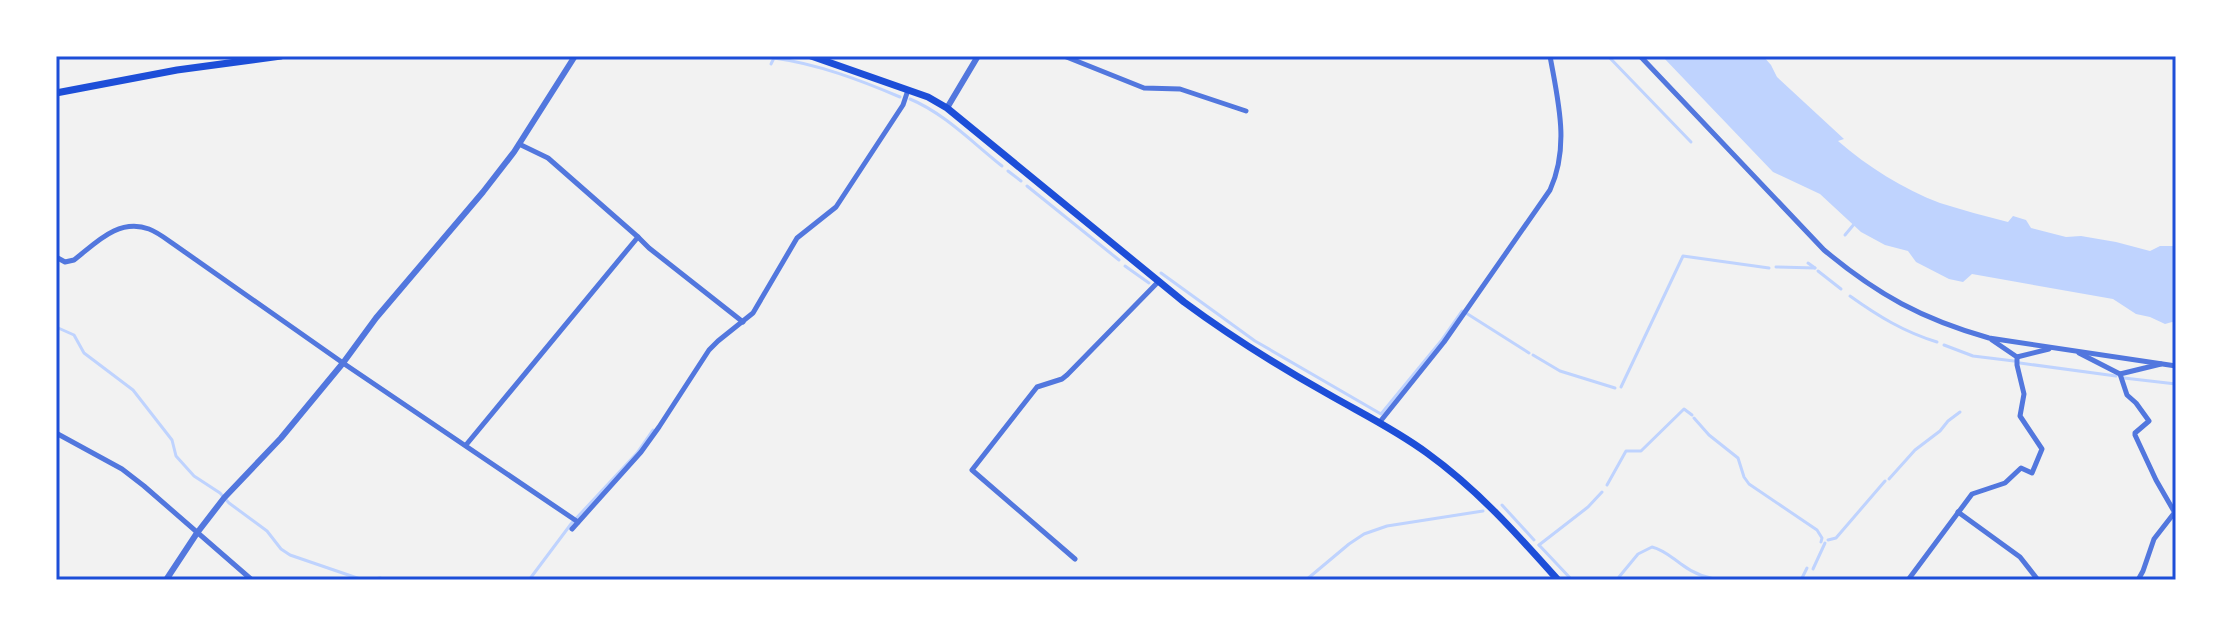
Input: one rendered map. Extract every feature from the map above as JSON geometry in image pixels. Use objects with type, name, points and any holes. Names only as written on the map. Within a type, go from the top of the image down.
[{"type":"main road","points":[[56,93],[177,70],[281,56]]},
{"type":"main road","points":[[811,56],[928,97],[947,108],[1208,320],[1267,360],[1423,449],[1499,514],[1558,580]]},
{"type":"street","points":[[166,580],[224,498],[281,438],[376,318],[483,192],[519,144],[575,56]]},
{"type":"street","points":[[947,108],[978,56]]},
{"type":"street","points":[[1064,56],[1144,88],[1180,89],[1246,111]]},
{"type":"street","points":[[1379,423],[1447,338],[1550,190],[1561,150],[1559,105],[1550,56]]},
{"type":"street","points":[[1640,56],[1805,232],[1843,266],[1889,298],[1952,327],[1989,338],[2176,366]]},
{"type":"street","points":[[572,529],[641,452],[709,350],[753,313],[797,238],[836,207],[903,105],[908,90]]},
{"type":"street","points":[[519,144],[548,158],[649,248],[743,322]]},
{"type":"street","points":[[56,257],[65,262],[74,260],[119,227],[149,229],[578,522]]},
{"type":"street","points":[[466,445],[638,237]]},
{"type":"street","points":[[1075,559],[972,470],[1037,387],[1067,375],[1159,281]]},
{"type":"street","points":[[1989,338],[2017,357],[2054,348]]},
{"type":"street","points":[[2074,351],[2120,374],[2162,363]]},
{"type":"street","points":[[1908,580],[1974,493],[2002,484],[2021,468],[2032,473],[2042,454],[2041,445],[2020,416],[2024,394],[2017,357]]},
{"type":"street","points":[[2120,374],[2127,395],[2149,421],[2135,435],[2175,514],[2154,539],[2138,580]]},
{"type":"street","points":[[56,433],[122,469],[252,580]]},
{"type":"street","points":[[1958,512],[2020,557],[2038,580]]},
{"type":"water","points":[[1662,56],[1763,56],[1777,77],[1844,139],[1838,141],[1849,151],[1899,184],[1940,203],[2008,222],[2013,216],[2026,220],[2031,228],[2066,237],[2081,236],[2150,251],[2160,246],[2176,246],[2176,323],[2165,324],[2136,314],[2113,299],[1972,274],[1963,282],[1949,279],[1916,262],[1908,251],[1885,245],[1861,232],[1820,194],[1773,172]]},
{"type":"waterway","points":[[1608,56],[1691,142]]},
{"type":"waterway","points":[[771,64],[774,58],[823,68],[900,97]]},
{"type":"waterway","points":[[910,99],[946,120],[1002,166]]},
{"type":"waterway","points":[[1008,171],[1021,181]]},
{"type":"waterway","points":[[1027,186],[1119,260]]},
{"type":"waterway","points":[[1845,235],[1855,223]]},
{"type":"waterway","points":[[1621,387],[1683,256],[1769,268]]},
{"type":"waterway","points":[[1808,263],[1815,268]]},
{"type":"waterway","points":[[1125,266],[1149,283]]},
{"type":"waterway","points":[[1776,267],[1815,268]]},
{"type":"waterway","points":[[1818,271],[1841,289]]},
{"type":"waterway","points":[[1161,273],[1255,341],[1381,414],[1462,311]]},
{"type":"waterway","points":[[1850,296],[1892,323],[1937,342]]},
{"type":"waterway","points":[[1466,313],[1529,353]]},
{"type":"waterway","points":[[56,327],[74,335],[84,353],[133,390],[172,440],[176,456],[194,476],[267,531],[281,549],[290,555],[363,580]]},
{"type":"waterway","points":[[1944,345],[1973,356],[2014,361]]},
{"type":"waterway","points":[[1533,355],[1560,371],[1615,388]]},
{"type":"waterway","points":[[2020,363],[2116,376]]},
{"type":"waterway","points":[[2124,378],[2176,384]]},
{"type":"waterway","points":[[1607,485],[1626,451],[1641,451],[1684,409],[1692,415]]},
{"type":"waterway","points":[[1889,479],[1915,450],[1960,412]]},
{"type":"waterway","points":[[1694,418],[1709,435],[1738,458],[1749,484],[1817,530],[1821,542]]},
{"type":"waterway","points":[[529,580],[571,524],[637,453],[653,430]]},
{"type":"waterway","points":[[1828,540],[1836,538],[1885,481]]},
{"type":"waterway","points":[[1539,545],[1588,507],[1602,492]]},
{"type":"waterway","points":[[1502,505],[1534,540]]},
{"type":"waterway","points":[[1306,580],[1364,534],[1387,526],[1483,511]]},
{"type":"waterway","points":[[1813,569],[1825,543]]},
{"type":"waterway","points":[[1539,545],[1572,580]]},
{"type":"waterway","points":[[1619,577],[1638,554],[1652,547],[1696,573],[1724,580]]},
{"type":"waterway","points":[[1801,580],[1807,568]]},
{"type":"waterway","points":[[369,580],[385,580]]},
{"type":"waterway","points":[[1732,580],[1764,580]]}]
